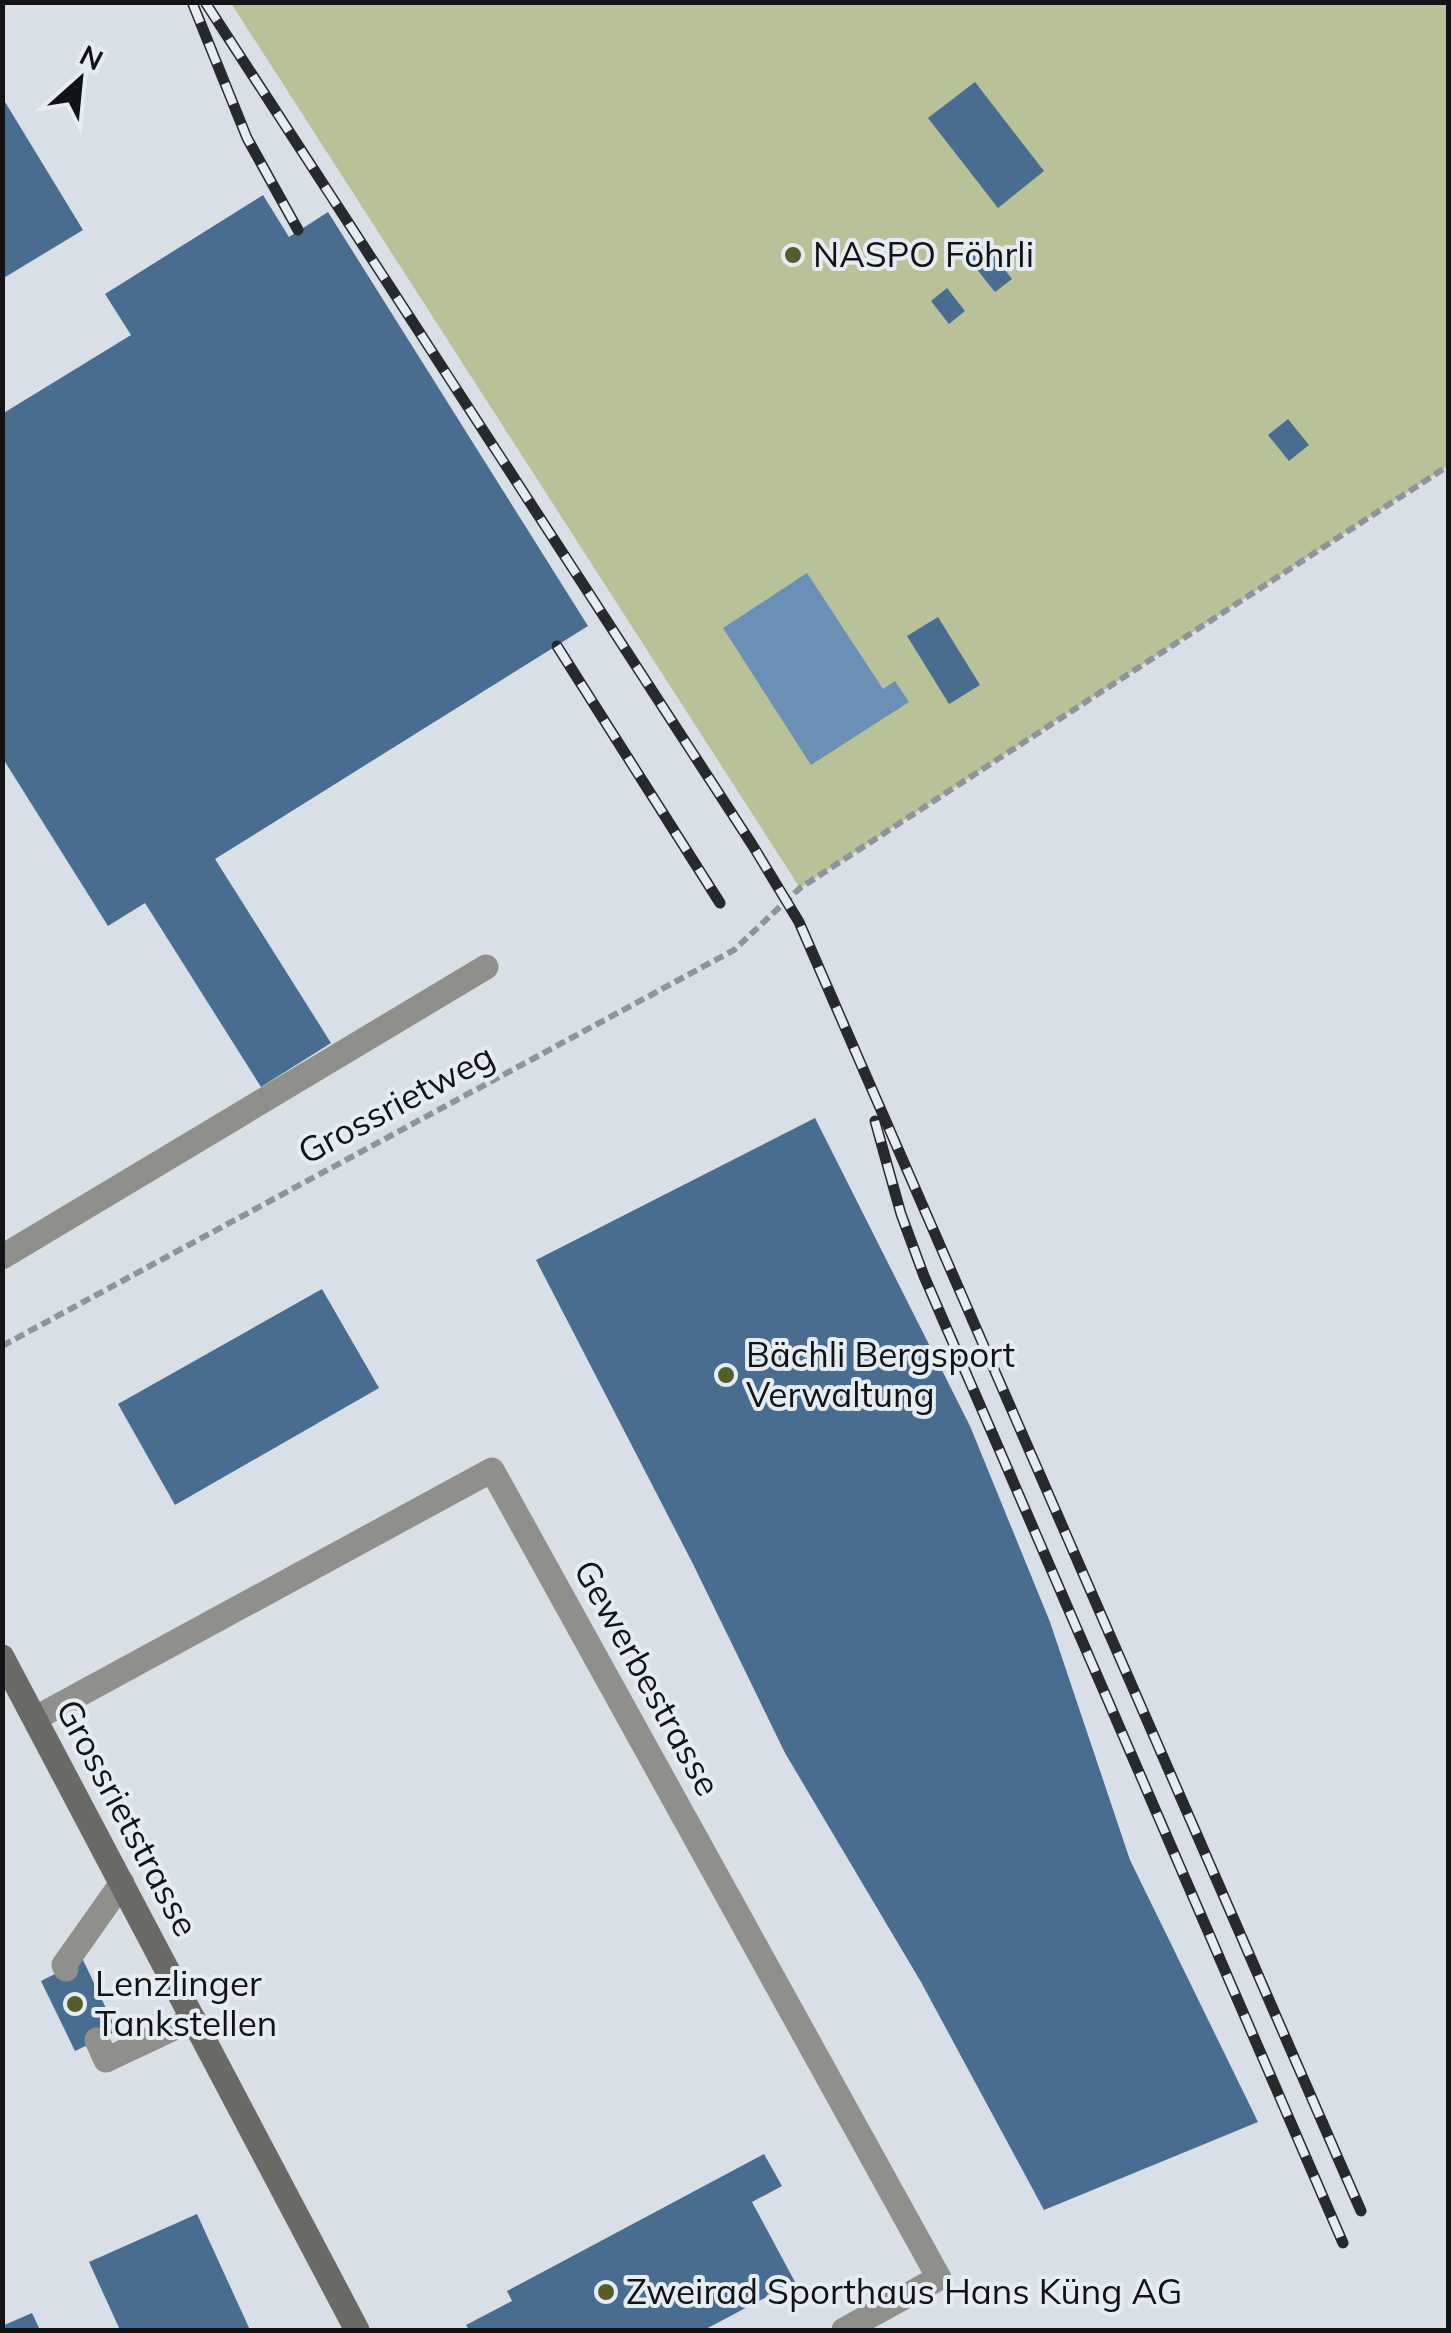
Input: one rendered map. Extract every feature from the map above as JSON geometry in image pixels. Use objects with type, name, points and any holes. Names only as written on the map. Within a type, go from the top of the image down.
[{"type":"street","points":[[2,1257],[486,967]]},
{"type":"street","name":"Gewerbestrasse","points":[[36,1718],[492,1470],[939,2278],[844,2330]]},
{"type":"street","name":"Grossrietstrasse","points":[[2,1657],[357,2330]]},
{"type":"street","points":[[66,1969],[64,1965],[122,1883]]},
{"type":"street","points":[[97,2040],[106,2060],[193,2019]]},
{"type":"path","name":"Grossrietweg","points":[[2,1346],[734,950],[800,888],[1448,466]]},
{"type":"green space","name":"NASPO Föhrli","points":[[231,3],[1448,3],[1448,466],[800,888]]},
{"type":"water","points":[[807,573],[883,689],[895,681],[909,702],[811,765],[723,628]]},
{"type":"building","points":[[975,82],[1044,171],[998,208],[928,118]]},
{"type":"building","points":[[2,97],[83,230],[2,279]]},
{"type":"building","points":[[263,195],[289,237],[328,212],[588,626],[215,859],[331,1043],[261,1087],[145,903],[108,926],[2,757],[2,414],[131,335],[105,294]]},
{"type":"building","points":[[980,238],[1012,279],[995,292],[963,252]]},
{"type":"building","points":[[947,288],[965,311],[949,324],[931,301]]},
{"type":"building","points":[[1288,419],[1309,445],[1289,461],[1268,435]]},
{"type":"building","points":[[938,617],[980,685],[949,704],[907,636]]},
{"type":"building","points":[[815,1118],[970,1426],[1050,1622],[1130,1860],[1258,2122],[1044,2210],[921,1982],[785,1753],[693,1564],[536,1260]]},
{"type":"building","points":[[322,1289],[379,1388],[175,1505],[118,1404]]},
{"type":"building","points":[[83,1960],[117,2031],[75,2051],[41,1981]]},
{"type":"building","points":[[764,2154],[782,2186],[752,2202],[795,2282],[704,2330],[469,2330],[466,2325],[512,2301],[507,2291]]},
{"type":"building","points":[[197,2214],[250,2330],[120,2330],[89,2262]]},
{"type":"building","points":[[32,2313],[40,2330],[2,2330],[2,2326]]},
{"type":"railway","points":[[192,2],[247,138],[298,230]]},
{"type":"railway","points":[[205,2],[799,922],[1361,2211]]},
{"type":"railway","points":[[557,646],[720,903]]},
{"type":"railway","points":[[875,1121],[901,1214],[924,1276],[1343,2243]]},
{"type":"place","name":"NASPO Föhrli","points":[[793,255]]},
{"type":"place","name":"Bächli Bergsport Verwaltung","points":[[726,1375]]},
{"type":"place","name":"Lenzlinger Tankstellen","points":[[75,2004]]},
{"type":"place","name":"Zweirad Sporthaus Hans Küng AG","points":[[606,2292]]}]
